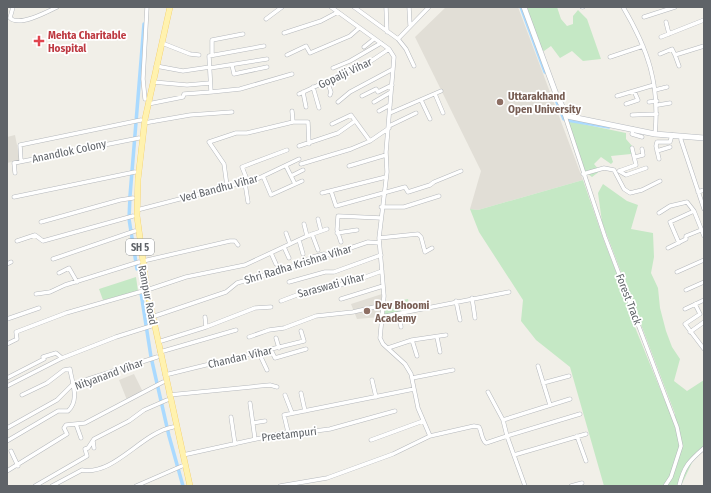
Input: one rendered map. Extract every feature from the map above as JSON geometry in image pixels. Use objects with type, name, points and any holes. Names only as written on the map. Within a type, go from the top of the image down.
[{"type":"main road","points":[[146,101],[166,7]]},
{"type":"main road","name":"Rampur Road","points":[[170,7],[160,43],[152,81],[140,121],[139,166],[132,214],[138,263],[158,342],[155,356],[165,375],[165,400],[171,413],[190,486]]},
{"type":"main road","points":[[524,7],[564,112],[570,118],[632,131],[672,137],[704,138]]},
{"type":"main road","points":[[138,263],[132,232],[131,198],[136,138],[140,121]]},
{"type":"main road","points":[[145,290],[148,327],[165,400]]},
{"type":"main road","points":[[171,413],[169,428],[179,467],[186,486]]},
{"type":"street","points":[[13,7],[10,18],[15,21],[27,20],[57,7]]},
{"type":"street","points":[[147,7],[143,79],[146,101],[174,100],[184,97],[184,94],[240,89],[292,74]]},
{"type":"street","points":[[266,19],[282,7]]},
{"type":"street","points":[[330,7],[389,49],[394,57],[386,155],[386,177],[381,207],[379,238],[383,286],[380,338],[409,370],[418,408],[430,436]]},
{"type":"street","points":[[354,7],[398,39],[406,49],[414,66]]},
{"type":"street","points":[[386,7],[388,32]]},
{"type":"street","points":[[409,7],[410,25]]},
{"type":"street","points":[[398,39],[429,7]]},
{"type":"street","points":[[623,7],[649,61],[658,103],[656,134]]},
{"type":"street","points":[[644,17],[675,7]]},
{"type":"street","points":[[284,33],[321,21],[338,12]]},
{"type":"street","points":[[661,37],[704,20]]},
{"type":"street","points":[[666,22],[669,34]]},
{"type":"street","points":[[287,55],[306,46],[310,53],[350,36],[359,28]]},
{"type":"street","points":[[211,92],[209,57],[212,55],[212,40],[243,34]]},
{"type":"street","points":[[364,47],[374,39]]},
{"type":"street","points":[[160,43],[190,54],[199,55]]},
{"type":"street","points":[[333,68],[350,62],[381,43]]},
{"type":"street","points":[[212,55],[264,46]]},
{"type":"street","points":[[610,57],[643,46]]},
{"type":"street","points":[[674,55],[704,46]]},
{"type":"street","name":"Gopalji Vihar","points":[[306,107],[301,93],[371,61],[389,49]]},
{"type":"street","points":[[660,54],[673,50],[679,66]]},
{"type":"street","points":[[155,66],[183,71],[267,59]]},
{"type":"street","points":[[232,65],[234,74],[267,67]]},
{"type":"street","points":[[338,102],[350,92],[393,69]]},
{"type":"street","points":[[152,81],[187,85],[210,83]]},
{"type":"street","points":[[327,81],[331,92],[330,95]]},
{"type":"street","points":[[362,96],[376,90],[378,92],[392,85]]},
{"type":"street","points":[[617,96],[654,85]]},
{"type":"street","points":[[313,87],[319,108]]},
{"type":"street","points":[[655,90],[666,88]]},
{"type":"street","points":[[390,113],[441,91]]},
{"type":"street","points":[[626,104],[638,100],[634,91]]},
{"type":"street","points":[[374,102],[392,92]]},
{"type":"street","points":[[435,94],[444,113]]},
{"type":"street","points":[[422,100],[430,119]]},
{"type":"street","points":[[649,102],[670,103]]},
{"type":"street","points":[[379,111],[390,105]]},
{"type":"street","points":[[292,111],[293,122]]},
{"type":"street","points":[[21,161],[20,144],[140,121],[232,112]]},
{"type":"street","name":"Forest Track","points":[[564,112],[583,174],[605,237],[677,427],[681,446],[671,477],[665,486]]},
{"type":"street","points":[[301,164],[351,149],[370,141],[389,127],[416,113]]},
{"type":"street","points":[[632,115],[657,114]]},
{"type":"street","points":[[332,124],[351,115],[370,141]]},
{"type":"street","points":[[299,146],[310,144],[338,133],[355,120]]},
{"type":"street","points":[[227,186],[224,164],[208,142],[236,133],[247,133],[293,122],[308,122],[310,144]]},
{"type":"street","points":[[632,131],[642,137]]},
{"type":"street","points":[[659,159],[657,142],[670,142],[672,137]]},
{"type":"street","name":"Anandlok Colony","points":[[15,173],[14,163],[136,138]]},
{"type":"street","points":[[681,138],[704,209]]},
{"type":"street","points":[[657,151],[670,147]]},
{"type":"street","points":[[619,171],[636,165],[632,148]]},
{"type":"street","points":[[635,157],[643,155],[642,149]]},
{"type":"street","points":[[248,202],[246,182],[242,167],[287,150]]},
{"type":"street","points":[[350,166],[386,155]]},
{"type":"street","name":"Ved Bandhu Vihar","points":[[17,241],[35,235],[42,241],[227,186],[246,182],[263,176],[299,159]]},
{"type":"street","points":[[286,166],[295,184]]},
{"type":"street","points":[[583,174],[604,168],[619,171],[626,175],[646,168]]},
{"type":"street","points":[[291,176],[303,170]]},
{"type":"street","points":[[614,170],[624,189],[630,193],[642,190],[660,180]]},
{"type":"street","points":[[331,191],[336,206],[405,187],[408,192],[430,185],[461,171]]},
{"type":"street","points":[[14,197],[132,173]]},
{"type":"street","points":[[263,176],[270,195],[302,181]]},
{"type":"street","points":[[322,194],[386,177]]},
{"type":"street","points":[[698,192],[704,190]]},
{"type":"street","points":[[381,207],[404,207],[439,196]]},
{"type":"street","points":[[41,222],[131,198]]},
{"type":"street","points":[[659,213],[670,206],[687,202],[694,211],[704,236]]},
{"type":"street","points":[[679,243],[670,222],[694,211]]},
{"type":"street","points":[[341,242],[337,233],[338,214],[381,218]]},
{"type":"street","points":[[318,219],[321,231]]},
{"type":"street","points":[[304,224],[307,236]]},
{"type":"street","points":[[7,344],[18,339],[16,332],[29,326],[107,300],[186,277],[245,265],[307,236],[327,229]]},
{"type":"street","points":[[337,233],[357,230]]},
{"type":"street","points":[[668,248],[686,239],[686,236],[702,230]]},
{"type":"street","points":[[53,259],[132,232]]},
{"type":"street","points":[[286,233],[290,244]]},
{"type":"street","points":[[312,234],[318,250]]},
{"type":"street","points":[[379,238],[418,234],[421,237],[425,252],[432,248]]},
{"type":"street","points":[[36,294],[50,292],[65,285],[138,263],[234,240],[238,245]]},
{"type":"street","points":[[299,240],[303,254]]},
{"type":"street","name":"Shri Radha Krishna Vihar","points":[[152,317],[226,292],[236,283],[288,268],[313,257],[324,254],[330,255],[368,242],[379,243]]},
{"type":"street","points":[[284,247],[289,258]]},
{"type":"street","points":[[271,253],[276,264]]},
{"type":"street","points":[[289,282],[324,272],[334,272],[380,255]]},
{"type":"street","points":[[677,272],[704,260]]},
{"type":"street","points":[[59,273],[69,268],[77,282]]},
{"type":"street","name":"Saraswati Vihar","points":[[281,301],[310,290],[346,284],[382,271]]},
{"type":"street","points":[[686,290],[704,282]]},
{"type":"street","points":[[341,299],[383,286]]},
{"type":"street","points":[[382,317],[456,301],[509,292]]},
{"type":"street","points":[[472,298],[475,318]]},
{"type":"street","points":[[685,309],[704,300]]},
{"type":"street","points":[[456,301],[460,320]]},
{"type":"street","points":[[695,304],[700,314],[685,324],[704,349]]},
{"type":"street","points":[[250,337],[269,330],[284,328],[316,316],[354,312],[383,305]]},
{"type":"street","points":[[158,342],[206,327],[256,308],[271,306]]},
{"type":"street","points":[[7,319],[39,308]]},
{"type":"street","points":[[399,314],[401,327]]},
{"type":"street","points":[[205,317],[206,327]]},
{"type":"street","points":[[690,332],[704,322]]},
{"type":"street","points":[[7,386],[62,358],[148,327]]},
{"type":"street","name":"Nityanand Vihar","points":[[7,428],[57,400],[73,384],[236,330]]},
{"type":"street","name":"Chandan Vihar","points":[[165,375],[304,341],[301,331]]},
{"type":"street","points":[[388,348],[412,340],[446,335]]},
{"type":"street","points":[[436,337],[440,352]]},
{"type":"street","points":[[276,338],[279,348]]},
{"type":"street","points":[[412,340],[416,356]]},
{"type":"street","points":[[271,350],[275,358],[306,349]]},
{"type":"street","points":[[7,378],[44,359],[43,357],[56,353],[62,358]]},
{"type":"street","points":[[259,353],[267,370]]},
{"type":"street","points":[[538,366],[550,405]]},
{"type":"street","points":[[7,441],[58,411],[68,411],[71,408],[75,400],[70,369],[64,370],[47,382],[22,395]]},
{"type":"street","points":[[412,378],[453,370]]},
{"type":"street","points":[[543,383],[569,376]]},
{"type":"street","points":[[372,380],[376,397]]},
{"type":"street","points":[[7,471],[18,466],[67,434],[64,428],[66,426],[85,423],[160,383]]},
{"type":"street","points":[[35,486],[87,456],[84,449],[88,448],[92,441],[165,400],[263,386],[277,387]]},
{"type":"street","points":[[288,432],[284,416],[292,413],[414,388]]},
{"type":"street","points":[[488,392],[503,420],[507,436],[525,486]]},
{"type":"street","points":[[302,393],[305,411]]},
{"type":"street","points":[[285,395],[292,413]]},
{"type":"street","points":[[503,420],[570,399]]},
{"type":"street","points":[[250,403],[255,439]]},
{"type":"street","name":"Preetampuri","points":[[183,455],[288,432],[295,431],[300,433],[330,429],[395,411]]},
{"type":"street","points":[[280,486],[327,478],[381,459],[430,436],[474,426],[479,427],[486,443],[580,414]]},
{"type":"street","points":[[231,417],[235,444]]},
{"type":"street","points":[[253,423],[265,421]]},
{"type":"street","points":[[371,440],[424,421]]},
{"type":"street","points":[[76,424],[82,438]]},
{"type":"street","points":[[52,486],[82,470],[92,472],[118,460],[153,434],[169,428]]},
{"type":"street","points":[[514,455],[586,434]]},
{"type":"street","points":[[577,436],[586,461]]},
{"type":"street","points":[[92,441],[94,448]]},
{"type":"street","points":[[679,486],[684,469],[689,461],[704,448]]},
{"type":"street","points":[[11,451],[18,466]]},
{"type":"street","points":[[136,486],[179,467]]},
{"type":"street","points":[[571,486],[582,483]]},
{"type":"shaded area","name":"Uttarakhand Open University","points":[[446,7],[518,7],[583,180],[478,210],[470,209],[481,171],[415,37]]},
{"type":"shaded area","points":[[15,135],[20,160],[7,163],[7,137]]},
{"type":"shaded area","name":"Dev Bhoomi Academy","points":[[382,294],[380,317],[357,319],[351,304]]},
{"type":"shaded area","points":[[134,374],[143,392],[127,400],[119,380]]},
{"type":"green space","points":[[527,7],[557,7],[561,19],[567,26],[573,24],[573,16],[578,10],[587,19],[601,59],[583,61],[572,51],[560,58],[551,46],[544,51],[540,49]]},
{"type":"green space","points":[[568,121],[626,133],[626,139],[632,146],[631,154],[611,156],[613,162],[611,164],[601,157],[594,164],[600,171],[592,177],[583,170]]},
{"type":"green space","points":[[583,180],[604,241],[627,299],[628,310],[665,401],[675,417],[602,222],[598,193],[603,184],[627,201],[638,205],[631,229],[653,233],[654,257],[651,273],[658,288],[660,308],[666,331],[672,347],[680,359],[674,381],[687,391],[704,380],[704,447],[696,454],[681,486],[604,486],[570,367],[536,340],[521,321],[523,300],[479,232],[470,209],[478,210]]},
{"type":"green space","points":[[136,277],[138,291],[103,300],[99,289]]},
{"type":"green space","points":[[408,299],[410,310],[384,315],[385,310],[393,308],[393,302]]},
{"type":"waterway","points":[[521,7],[545,72]]},
{"type":"waterway","points":[[137,269],[129,219],[144,24]]},
{"type":"waterway","points":[[555,97],[564,119]]},
{"type":"waterway","points":[[567,120],[609,127]]},
{"type":"waterway","points":[[141,293],[151,357],[169,436],[183,486]]},
{"type":"place","name":"Mehta Charitable Hospital","points":[[39,41]]},
{"type":"place","name":"Uttarakhand Open University","points":[[500,102]]},
{"type":"place","name":"Dev Bhoomi Academy","points":[[367,311]]}]
